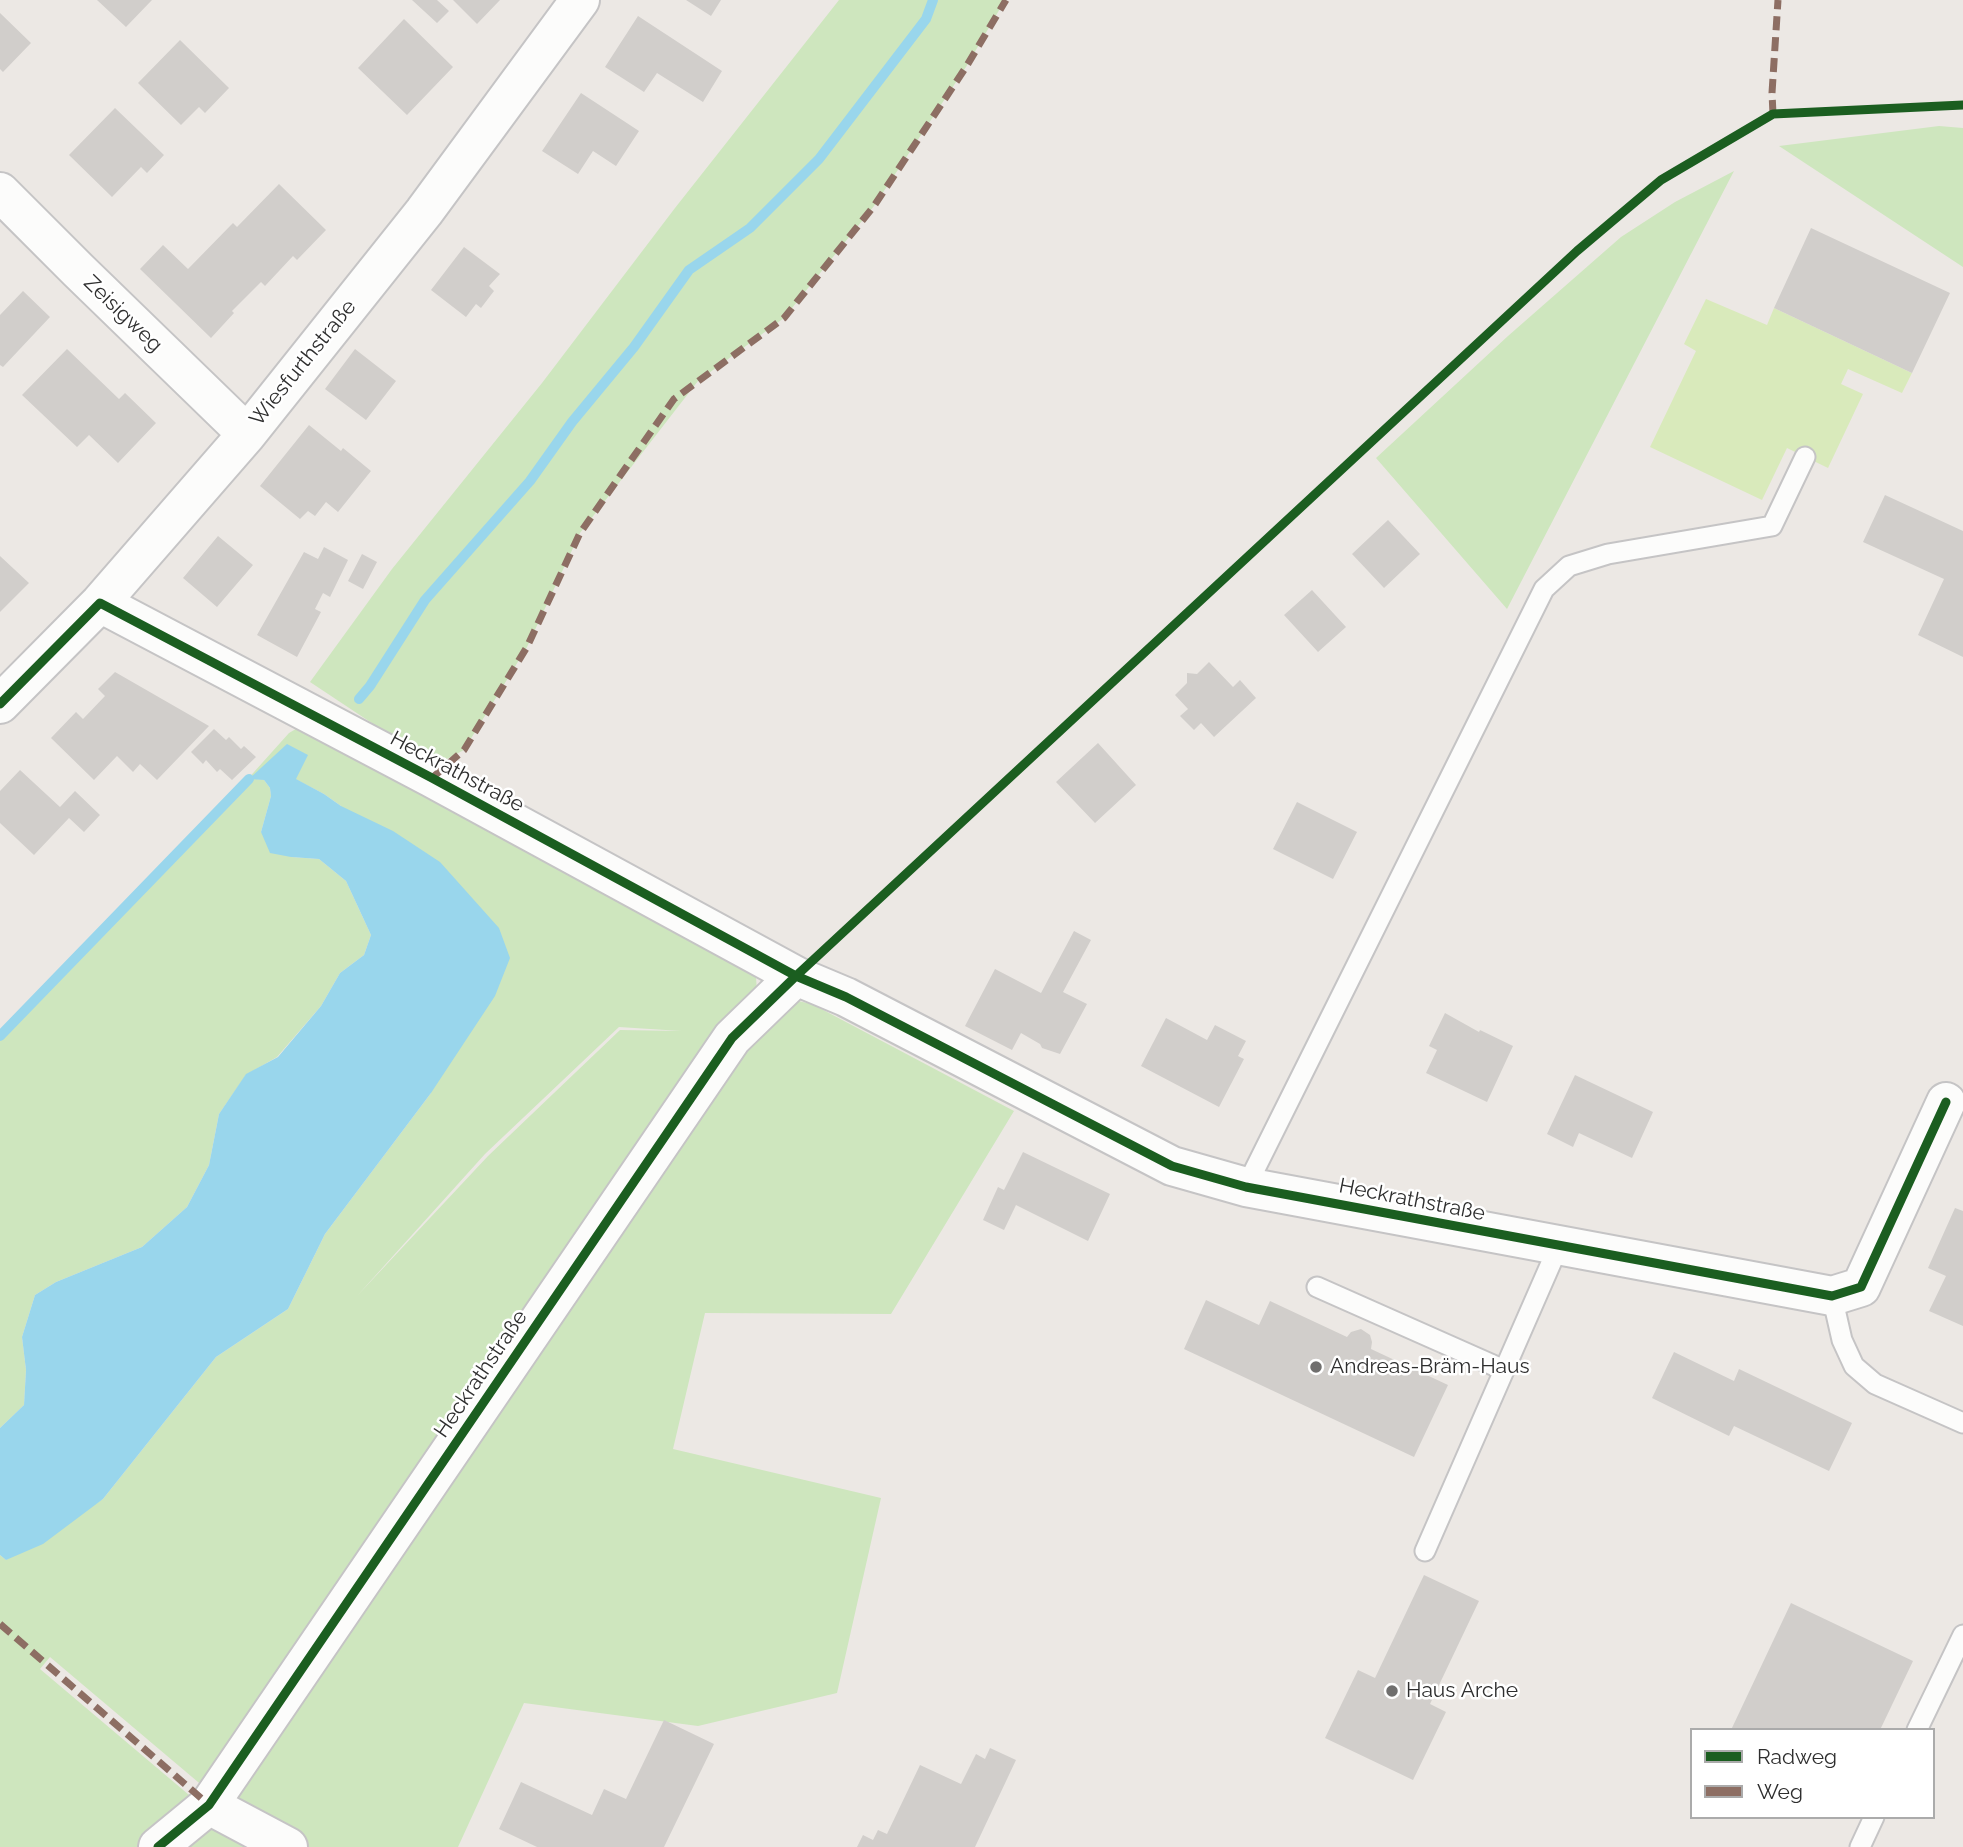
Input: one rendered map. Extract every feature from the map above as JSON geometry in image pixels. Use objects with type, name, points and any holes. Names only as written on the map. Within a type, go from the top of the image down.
[{"type":"street","name":"Wiesfurthstraße","points":[[0,704],[100,603],[247,434],[424,212],[580,0]]},
{"type":"street","name":"Zeisigweg","points":[[0,192],[247,434]]},
{"type":"street","name":"Heckrathstraße","points":[[100,603],[432,778],[796,975],[846,997],[1172,1166],[1246,1187],[1832,1296]]},
{"type":"street","name":"Heckrathstraße","points":[[158,1847],[209,1805],[732,1038],[796,975]]},
{"type":"street","points":[[1832,1296],[1861,1287],[1954,1102]]},
{"type":"street","points":[[209,1805],[288,1847]]},
{"type":"lane","points":[[1246,1187],[1544,589],[1569,566],[1608,554],[1772,526],[1804,457]]},
{"type":"lane","points":[[1425,1551],[1559,1245]]},
{"type":"lane","points":[[1317,1287],[1504,1370]]},
{"type":"lane","points":[[1832,1296],[1842,1340],[1854,1366],[1875,1384],[1963,1423]]},
{"type":"lane","points":[[1918,1728],[1963,1635]]},
{"type":"lane","points":[[1860,1847],[1873,1819]]},
{"type":"green space","points":[[839,0],[1005,0],[966,67],[874,206],[784,318],[698,381],[580,533],[527,647],[464,750],[435,765],[310,682],[392,569],[542,383],[675,208]]},
{"type":"green space","points":[[1939,126],[1963,128],[1963,267],[1779,146]]},
{"type":"green space","points":[[1734,171],[1507,609],[1376,458],[1508,336],[1621,237],[1675,202]]},
{"type":"green space","points":[[1706,299],[1767,325],[1774,308],[1912,373],[1902,393],[1848,369],[1841,384],[1863,394],[1828,468],[1787,448],[1762,500],[1650,447],[1696,351],[1684,344]]},
{"type":"green space","points":[[306,723],[738,960],[756,977],[757,992],[812,1004],[1014,1111],[891,1314],[705,1313],[673,1449],[881,1498],[837,1693],[698,1726],[524,1703],[458,1847],[308,1847],[224,1804],[50,1657],[40,1669],[195,1800],[144,1847],[0,1847],[0,1555],[6,1560],[103,1499],[216,1357],[288,1309],[325,1234],[431,1093],[341,806],[295,779],[250,778],[264,780],[270,788],[271,796],[261,832],[291,857],[319,859],[346,881],[371,935],[364,955],[340,973],[321,1006],[277,1057],[246,1075],[219,1114],[209,1165],[187,1207],[142,1247],[56,1282],[35,1295],[22,1337],[26,1370],[24,1405],[0,1428],[0,1035],[158,879],[289,733]],"holes":[[[619,1027],[681,1031],[620,1030],[488,1156],[357,1296],[485,1154]]]},
{"type":"green space","points":[[213,1824],[258,1847],[185,1847]]},
{"type":"water","points":[[287,744],[308,755],[296,779],[341,806],[393,831],[440,862],[499,928],[510,958],[495,996],[431,1093],[325,1234],[288,1309],[216,1357],[103,1499],[43,1544],[6,1560],[0,1555],[0,1428],[24,1405],[26,1370],[22,1337],[35,1295],[56,1282],[142,1247],[187,1207],[209,1165],[219,1114],[246,1074],[278,1057],[321,1006],[340,973],[364,955],[371,935],[346,881],[319,859],[270,853],[261,832],[271,796],[270,788],[264,780],[249,779]]},
{"type":"building","points":[[97,0],[152,0],[126,27]]},
{"type":"building","points":[[412,0],[437,0],[449,11],[437,23]]},
{"type":"building","points":[[453,0],[500,0],[477,24]]},
{"type":"building","points":[[686,0],[721,0],[711,16]]},
{"type":"building","points":[[0,13],[31,43],[3,72],[0,69]]},
{"type":"building","points":[[638,16],[722,71],[703,102],[657,73],[644,92],[605,67]]},
{"type":"building","points":[[404,19],[453,67],[407,115],[358,68]]},
{"type":"building","points":[[180,40],[229,88],[205,113],[199,107],[181,125],[138,83]]},
{"type":"building","points":[[581,93],[639,131],[616,166],[593,151],[578,174],[542,151]]},
{"type":"building","points":[[115,108],[164,155],[147,173],[141,167],[112,197],[69,155]]},
{"type":"building","points":[[279,184],[326,230],[297,260],[293,256],[265,286],[261,282],[232,311],[234,313],[211,338],[140,269],[163,245],[188,269],[233,223],[237,227]]},
{"type":"building","points":[[1811,228],[1950,293],[1912,373],[1774,308]]},
{"type":"building","points":[[464,247],[500,274],[489,286],[494,291],[481,308],[476,304],[466,317],[431,290]]},
{"type":"building","points":[[23,291],[50,317],[3,367],[0,365],[0,315]]},
{"type":"building","points":[[67,349],[119,399],[125,393],[156,423],[118,463],[89,435],[77,447],[22,395]]},
{"type":"building","points":[[355,349],[396,381],[366,420],[325,389]]},
{"type":"building","points":[[309,425],[371,471],[338,512],[326,502],[315,516],[308,511],[300,519],[260,486]]},
{"type":"building","points":[[1885,495],[1963,531],[1963,657],[1918,635],[1944,579],[1863,542]]},
{"type":"building","points":[[1388,520],[1420,554],[1384,588],[1352,554]]},
{"type":"building","points":[[218,536],[253,565],[217,607],[183,578]]},
{"type":"building","points":[[324,547],[348,560],[330,597],[323,593],[315,609],[321,612],[297,657],[257,635],[304,552],[318,559]]},
{"type":"building","points":[[362,554],[377,562],[363,589],[348,581]]},
{"type":"building","points":[[0,556],[29,583],[0,612]]},
{"type":"building","points":[[1312,590],[1346,627],[1318,652],[1284,615]]},
{"type":"building","points":[[1209,662],[1233,687],[1240,680],[1256,698],[1214,737],[1201,723],[1194,730],[1180,716],[1188,709],[1175,695],[1187,683],[1187,673],[1197,674]]},
{"type":"building","points":[[115,672],[209,726],[157,780],[140,764],[133,772],[117,756],[94,780],[51,738],[76,712],[83,719],[105,696],[98,689]]},
{"type":"building","points":[[214,729],[226,740],[229,737],[241,749],[244,746],[256,757],[232,780],[220,769],[217,772],[206,760],[203,764],[191,752]]},
{"type":"building","points":[[1098,743],[1136,785],[1095,823],[1056,782]]},
{"type":"building","points":[[20,770],[60,807],[75,791],[100,815],[84,832],[69,818],[34,855],[0,823],[0,791]]},
{"type":"building","points":[[1297,802],[1357,832],[1333,879],[1273,849]]},
{"type":"building","points":[[1074,931],[1091,940],[1063,992],[1087,1004],[1060,1054],[1042,1048],[1021,1033],[1012,1050],[965,1026],[995,969],[1041,993]]},
{"type":"building","points":[[1445,1013],[1479,1032],[1480,1030],[1513,1046],[1487,1102],[1426,1073],[1437,1050],[1429,1046]]},
{"type":"building","points":[[1166,1018],[1207,1040],[1215,1025],[1246,1041],[1238,1056],[1244,1059],[1219,1107],[1141,1066]]},
{"type":"building","points":[[1575,1075],[1653,1112],[1632,1158],[1579,1133],[1573,1147],[1547,1134]]},
{"type":"building","points":[[1023,1152],[1110,1194],[1088,1241],[1016,1205],[1004,1230],[983,1220],[998,1187],[1004,1190]]},
{"type":"building","points":[[1955,1208],[1963,1211],[1963,1326],[1929,1311],[1946,1276],[1928,1268]]},
{"type":"building","name":"Andreas-Bräm-Haus","points":[[1206,1300],[1259,1325],[1270,1301],[1347,1337],[1351,1332],[1361,1329],[1370,1335],[1371,1349],[1448,1385],[1414,1457],[1184,1349]]},
{"type":"building","points":[[1674,1352],[1734,1381],[1739,1369],[1852,1423],[1829,1471],[1734,1426],[1729,1436],[1652,1398]]},
{"type":"building","name":"Haus Arche","points":[[1424,1575],[1479,1601],[1430,1704],[1446,1712],[1413,1780],[1325,1738],[1358,1670],[1375,1678]]},
{"type":"building","points":[[1791,1603],[1913,1661],[1881,1728],[1732,1728]]},
{"type":"building","points":[[664,1720],[714,1744],[664,1847],[537,1847],[499,1829],[521,1782],[592,1815],[604,1789],[626,1799]]},
{"type":"building","points":[[990,1748],[1016,1760],[975,1847],[857,1847],[863,1835],[873,1840],[878,1830],[887,1834],[920,1765],[961,1784],[976,1754],[985,1759]]},
{"type":"waterway","points":[[359,699],[425,600],[530,481],[572,422],[634,347],[689,270],[750,228],[819,159],[926,19],[933,0]]},
{"type":"waterway","points":[[0,1036],[249,779]]},
{"type":"marked path","points":[[432,778],[464,750],[527,647],[580,533],[674,399],[784,318],[874,206],[966,67],[1006,0]]},
{"type":"marked path","points":[[1773,114],[1778,0]]},
{"type":"marked path","points":[[0,1624],[209,1805]]},
{"type":"cycle path","points":[[158,1847],[209,1805],[732,1038],[796,976],[1577,251],[1661,180],[1773,114],[1963,105]]},
{"type":"cycle path","points":[[0,704],[100,603],[432,778],[796,976],[846,997],[1172,1166],[1246,1187],[1832,1296],[1861,1287],[1946,1102]]},
{"type":"place","name":"Andreas-Bräm-Haus","points":[[1316,1367]]},
{"type":"place","name":"Haus Arche","points":[[1392,1691]]}]
